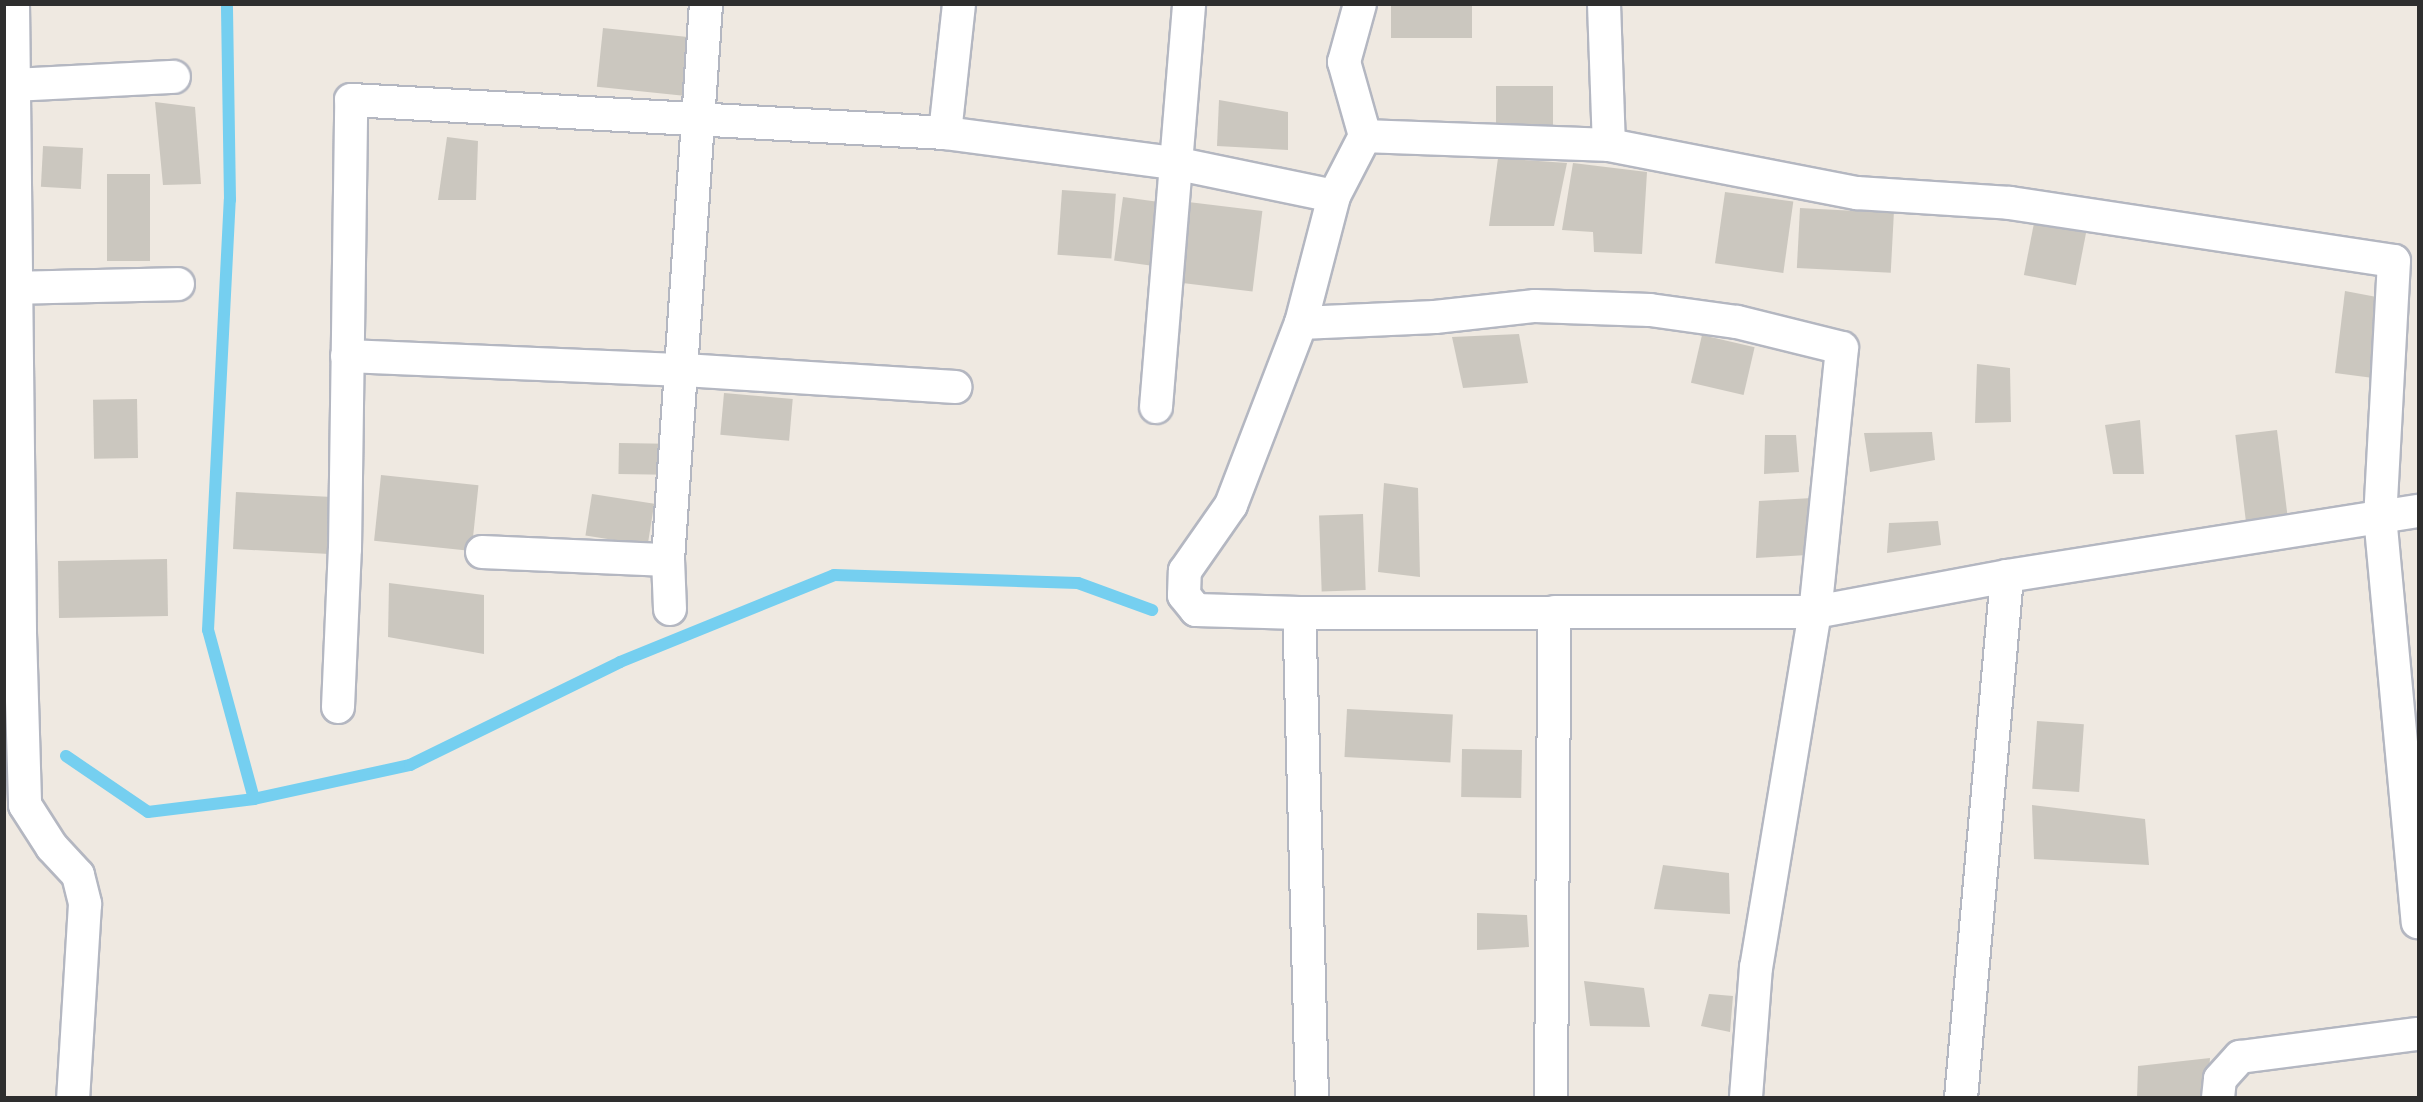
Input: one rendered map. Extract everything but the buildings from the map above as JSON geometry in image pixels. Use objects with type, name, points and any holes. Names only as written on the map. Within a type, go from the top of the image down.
[{"type":"street","points":[[13,4],[12,633],[22,707],[26,805],[52,847],[78,875],[85,904],[73,1098]]},
{"type":"street","points":[[670,609],[668,560],[684,370],[706,4]]},
{"type":"street","points":[[945,133],[959,4]]},
{"type":"street","points":[[1156,407],[1179,164],[1189,4]]},
{"type":"street","points":[[1360,4],[1344,62],[1365,136],[1334,196],[1301,323],[1231,505],[1185,571],[1184,596],[1196,610],[1299,613],[1815,612],[2007,576],[2418,511]]},
{"type":"street","points":[[1604,4],[1609,145]]},
{"type":"street","points":[[14,85],[174,77]]},
{"type":"street","points":[[338,707],[345,549],[351,100],[945,133],[1179,164],[1334,196]]},
{"type":"street","points":[[1365,136],[1609,145],[1857,193],[2010,203],[2406,262],[2380,516],[2418,922]]},
{"type":"street","points":[[11,288],[178,284]]},
{"type":"street","points":[[1301,323],[1435,317],[1535,306],[1650,310],[1737,322],[1842,348],[1815,612],[1756,967],[1746,1098]]},
{"type":"street","points":[[347,356],[684,370],[955,387]]},
{"type":"street","points":[[482,552],[668,560]]},
{"type":"street","points":[[1961,1098],[2007,576]]},
{"type":"street","points":[[1551,1098],[1554,612]]},
{"type":"street","points":[[1299,613],[1312,1098]]},
{"type":"street","points":[[2218,1098],[2220,1079],[2240,1057],[2418,1034]]},
{"type":"waterway","points":[[66,756],[148,812],[254,799],[208,630],[230,200],[227,4]]},
{"type":"waterway","points":[[254,799],[410,765],[620,662],[834,575],[1078,583],[1152,610]]}]
